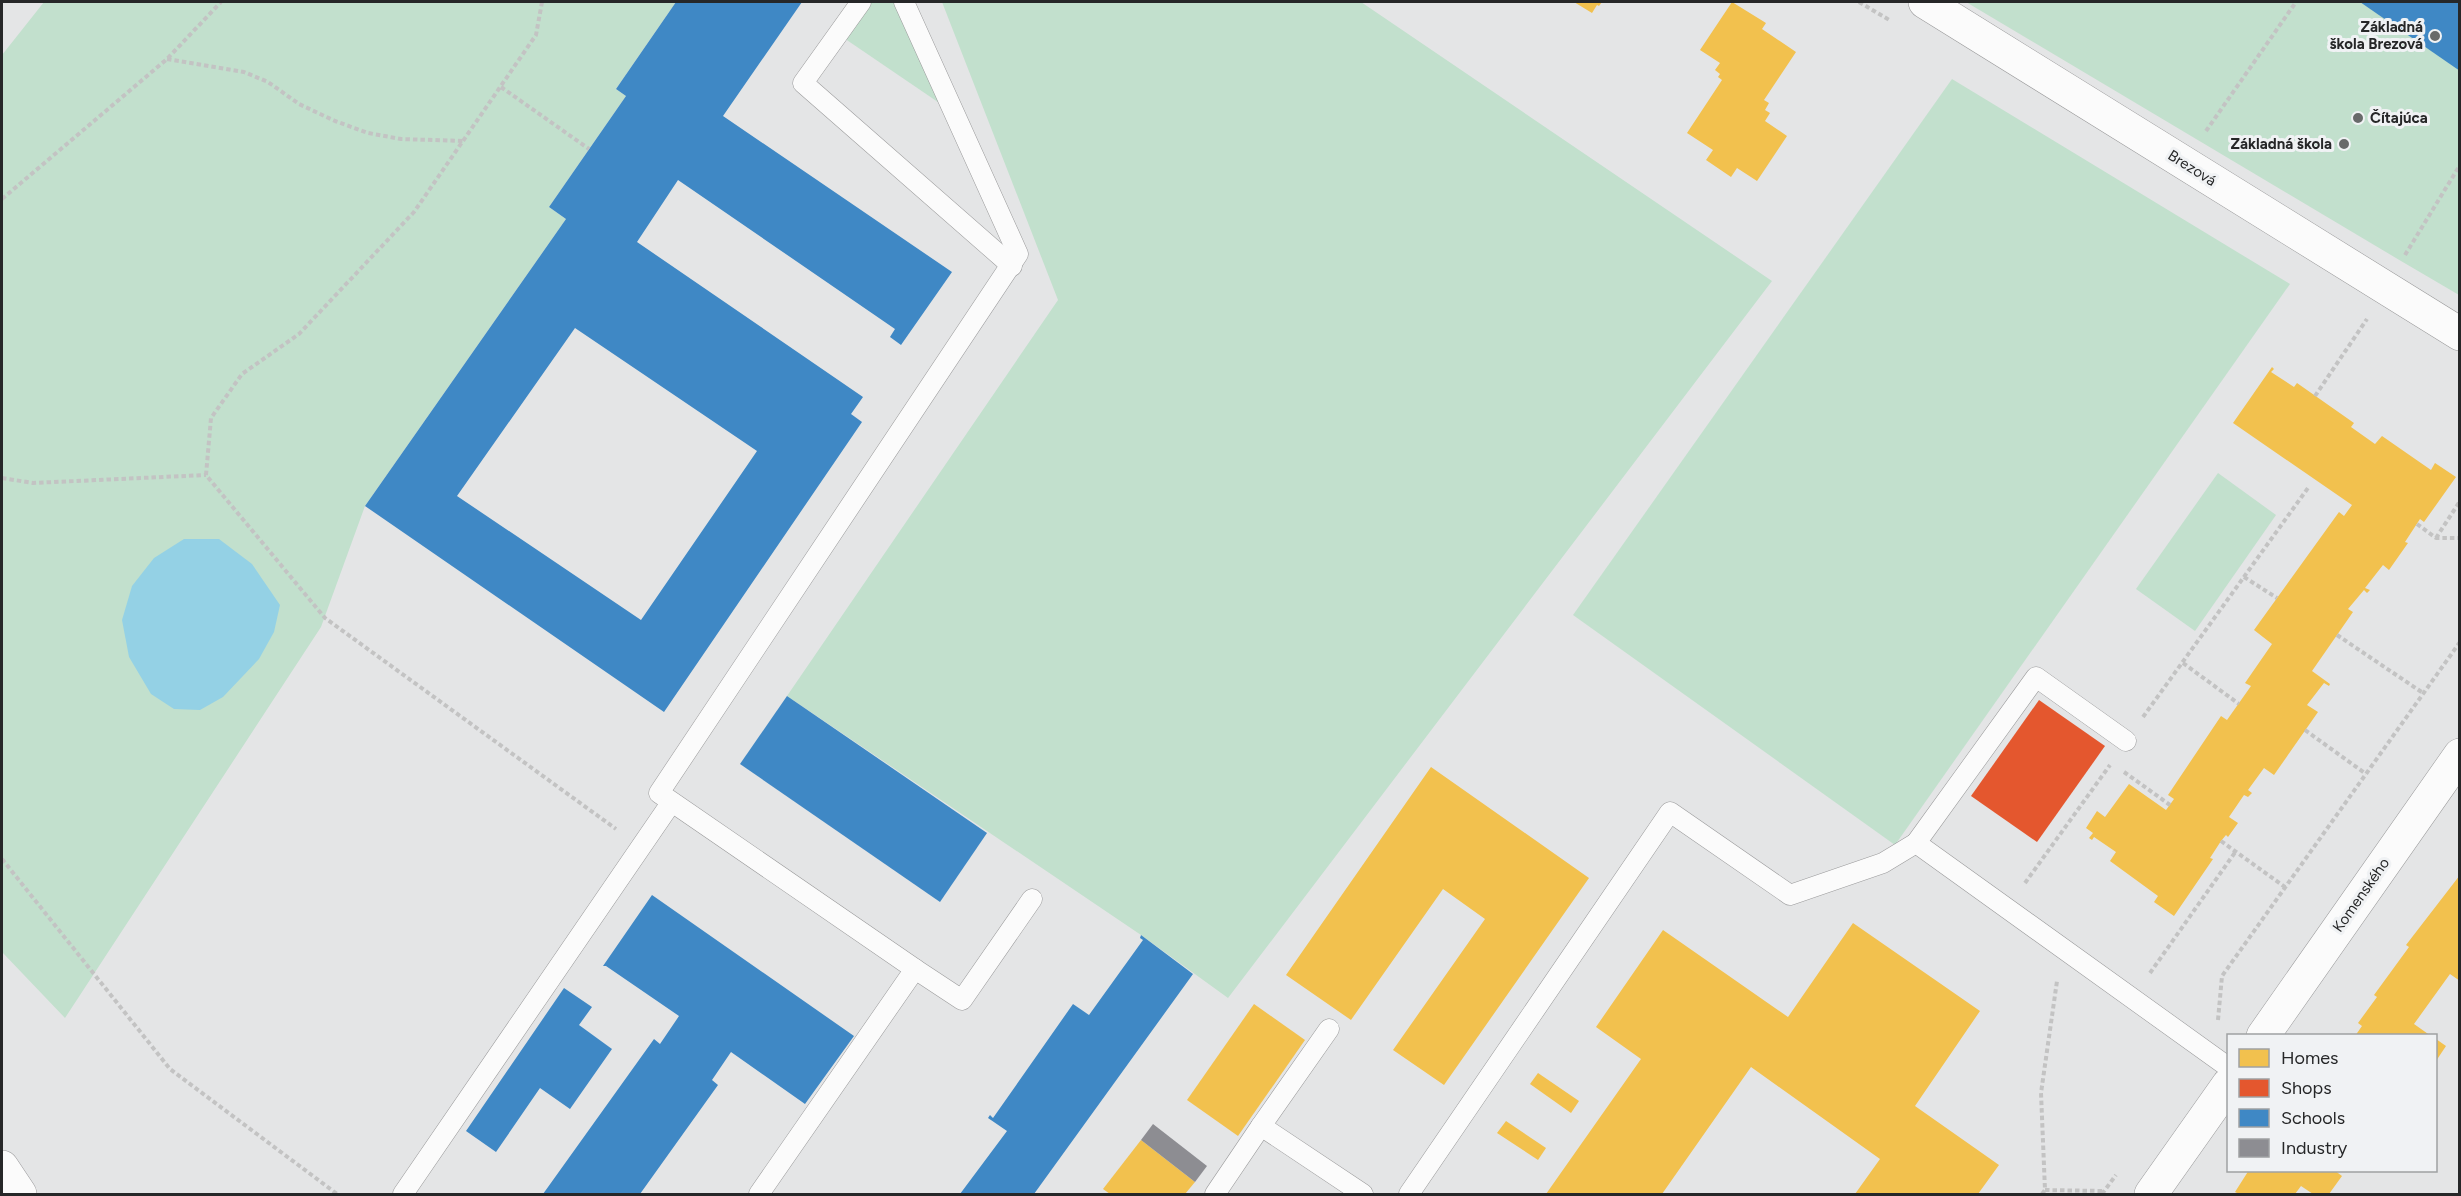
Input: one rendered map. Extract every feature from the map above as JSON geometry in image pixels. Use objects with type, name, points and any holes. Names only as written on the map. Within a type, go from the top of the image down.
[{"type":"street","name":"Brezová","points":[[1925,2],[2460,334]]},
{"type":"street","name":"Komenského","points":[[2264,1034],[2460,755]]},
{"type":"street","points":[[2151,1194],[2227,1088]]},
{"type":"street","points":[[2,1167],[20,1194]]},
{"type":"lane","points":[[861,2],[802,82],[1012,266]]},
{"type":"lane","points":[[904,2],[1018,254],[659,793],[962,1000],[1032,899]]},
{"type":"lane","points":[[1409,1194],[1670,812],[1790,895],[1883,863],[1916,843],[2036,677],[2126,741]]},
{"type":"lane","points":[[403,1194],[671,802]]},
{"type":"lane","points":[[1916,843],[2227,1065]]},
{"type":"lane","points":[[759,1194],[915,969]]},
{"type":"lane","points":[[1215,1194],[1329,1029]]},
{"type":"lane","points":[[1261,1126],[1363,1194]]},
{"type":"path","points":[[2,198],[167,59],[221,2]]},
{"type":"path","points":[[542,2],[536,35],[414,212],[299,334],[243,374],[211,418],[206,475],[324,618],[641,847]]},
{"type":"path","points":[[2203,136],[2296,2]]},
{"type":"path","points":[[167,59],[244,72],[268,82],[299,104],[368,133],[401,139],[464,141]]},
{"type":"path","points":[[501,87],[589,149]]},
{"type":"path","points":[[2402,261],[2460,165]]},
{"type":"path","points":[[2315,396],[2368,318]]},
{"type":"path","points":[[2,478],[33,483],[206,475]]},
{"type":"path","points":[[2126,741],[2308,488]]},
{"type":"path","points":[[2436,538],[2460,501]]},
{"type":"path","points":[[2417,524],[2436,538],[2460,538]]},
{"type":"path","points":[[2244,577],[2277,598]]},
{"type":"path","points":[[2337,635],[2423,693]]},
{"type":"path","points":[[2204,1049],[2217,1032],[2222,976],[2460,642]]},
{"type":"path","points":[[2183,663],[2239,704]]},
{"type":"path","points":[[2305,730],[2366,774]]},
{"type":"path","points":[[2007,908],[2111,763],[2170,805]]},
{"type":"path","points":[[2221,841],[2286,887]]},
{"type":"path","points":[[2132,999],[2236,851]]},
{"type":"path","points":[[2,859],[170,1069],[337,1194]]},
{"type":"path","points":[[2062,948],[2042,1093],[2044,1192],[2104,1193],[2118,1172]]},
{"type":"green space","points":[[44,2],[676,2],[616,89],[626,96],[549,207],[566,219],[365,506],[321,627],[65,1018],[2,952],[2,55]]},
{"type":"green space","points":[[861,2],[904,2],[954,113],[838,34]]},
{"type":"green space","points":[[942,2],[1361,2],[1772,281],[1228,998],[1141,935],[787,696],[1058,300]]},
{"type":"green space","name":"Základná škola","points":[[1966,2],[2459,2],[2459,295],[2401,261]]},
{"type":"green space","points":[[1952,79],[2290,284],[1895,845],[1573,615]]},
{"type":"green space","points":[[2218,473],[2276,515],[2195,631],[2136,589]]},
{"type":"water","points":[[184,539],[219,539],[252,564],[280,605],[274,632],[259,659],[223,697],[200,710],[174,709],[151,694],[129,657],[122,620],[132,586],[154,558]]},
{"type":"building: Homes","points":[[1574,2],[1602,2],[1592,13]]},
{"type":"building: Homes","points":[[1732,2],[1766,23],[1762,29],[1796,52],[1764,100],[1769,103],[1765,110],[1770,113],[1765,121],[1787,136],[1757,181],[1737,168],[1731,177],[1706,160],[1713,150],[1687,133],[1722,80],[1718,77],[1720,74],[1715,70],[1720,63],[1700,50]]},
{"type":"building: Homes","points":[[2272,367],[2274,369],[2271,372],[2294,387],[2297,383],[2354,423],[2351,427],[2375,444],[2382,436],[2431,470],[2435,463],[2456,477],[2424,522],[2420,519],[2405,542],[2408,543],[2389,570],[2383,565],[2365,588],[2370,590],[2367,593],[2364,590],[2348,609],[2353,612],[2312,671],[2330,684],[2329,686],[2324,683],[2307,705],[2318,712],[2274,775],[2264,768],[2248,790],[2252,793],[2248,797],[2244,795],[2229,817],[2238,823],[2228,837],[2226,835],[2221,841],[2210,858],[2213,859],[2174,916],[2154,902],[2158,896],[2110,861],[2116,852],[2094,837],[2092,840],[2089,838],[2093,833],[2086,828],[2097,811],[2105,817],[2129,784],[2166,810],[2174,799],[2168,795],[2221,716],[2227,720],[2251,686],[2245,683],[2272,644],[2254,630],[2339,512],[2344,516],[2352,505],[2233,423]]},
{"type":"building: Homes","points":[[1431,767],[1589,878],[1444,1085],[1393,1050],[1485,919],[1443,889],[1351,1020],[1286,975]]},
{"type":"building: Homes","points":[[2460,875],[2460,981],[2450,974],[2414,1024],[2428,1034],[2356,1034],[2362,1026],[2358,1023],[2377,997],[2374,995],[2409,947],[2406,945]]},
{"type":"building: Homes","points":[[1853,923],[1980,1011],[1915,1106],[1999,1165],[1978,1194],[1855,1194],[1880,1159],[1751,1067],[1662,1194],[1546,1194],[1641,1059],[1596,1027],[1663,930],[1788,1017]]},
{"type":"building: Homes","points":[[1254,1004],[1305,1040],[1238,1136],[1187,1100]]},
{"type":"building: Homes","points":[[2437,1040],[2446,1046],[2437,1060]]},
{"type":"building: Homes","points":[[1538,1073],[1579,1101],[1571,1113],[1530,1084]]},
{"type":"building: Homes","points":[[1506,1121],[1546,1148],[1538,1160],[1497,1133]]},
{"type":"building: Homes","points":[[1141,1140],[1195,1182],[1185,1194],[1110,1194],[1103,1189]]},
{"type":"building: Homes","points":[[2248,1172],[2337,1172],[2342,1176],[2329,1194],[2313,1194],[2301,1186],[2295,1194],[2239,1194],[2235,1192]]},
{"type":"building: Shops","points":[[2039,700],[2105,746],[2037,842],[1971,796]]},
{"type":"building: Schools","points":[[676,2],[802,2],[723,116],[952,272],[901,345],[890,337],[895,329],[678,180],[637,242],[863,397],[851,414],[862,422],[664,712],[365,506],[566,219],[549,207],[626,96],[616,89]],"holes":[[[575,328],[757,451],[641,620],[457,496]]]},
{"type":"building: Schools","name":"Základná škola Brezová","points":[[2360,2],[2460,2],[2460,71]]},
{"type":"building: Schools","points":[[787,696],[987,833],[940,902],[740,764]]},
{"type":"building: Schools","points":[[652,895],[854,1036],[805,1104],[731,1052],[712,1080],[718,1085],[640,1194],[543,1194],[654,1039],[660,1044],[679,1016],[603,966]]},
{"type":"building: Schools","points":[[1141,935],[1193,974],[1034,1194],[960,1194],[1007,1131],[988,1118],[990,1115],[993,1118],[1073,1004],[1089,1015],[1143,940],[1140,938]]},
{"type":"building: Schools","points":[[564,988],[592,1007],[579,1025],[612,1049],[570,1109],[540,1088],[496,1152],[466,1131]]},
{"type":"building: Industry","points":[[1153,1124],[1207,1166],[1195,1182],[1141,1140]]},
{"type":"place","name":"Základná škola Brezová","points":[[2435,36]]},
{"type":"place","name":"Čítajúca","points":[[2358,118]]},
{"type":"place","name":"Základná škola","points":[[2344,144]]}]
